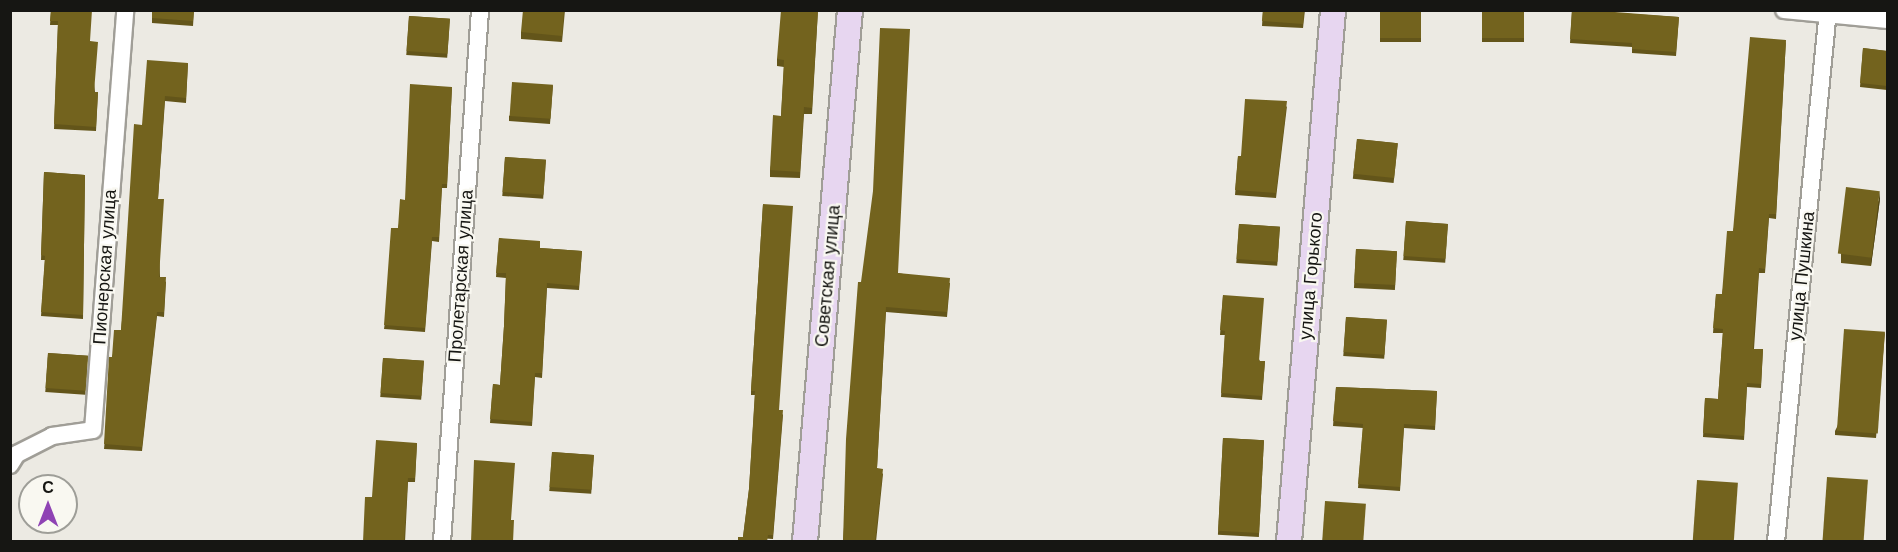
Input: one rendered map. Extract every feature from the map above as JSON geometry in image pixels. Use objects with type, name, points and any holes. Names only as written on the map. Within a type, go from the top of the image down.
[{"type":"street","name":"Пионерская улица","points":[[10,465],[17,454],[52,436],[93,430],[125,10]]},
{"type":"street","name":"Пролетарская улица","points":[[442,542],[480,10]]},
{"type":"street","name":"Советская улица","points":[[805,542],[850,10]]},
{"type":"street","name":"улица Горького","points":[[1289,542],[1333,10]]},
{"type":"street","points":[[1784,10],[1828,12],[1887,21]]},
{"type":"street","name":"улица Пушкина","points":[[1776,542],[1828,12]]},
{"type":"building","points":[[51,10],[92,10],[90,41],[98,42],[94,92],[98,92],[96,127],[54,124],[58,21],[50,21]]},
{"type":"building","points":[[152,10],[194,10],[193,21],[152,18]]},
{"type":"building","points":[[523,10],[564,10],[562,36],[521,32]]},
{"type":"building","points":[[781,10],[818,10],[812,108],[804,107],[800,172],[770,170],[773,115],[781,116],[784,60],[777,59]]},
{"type":"building","points":[[1263,10],[1304,10],[1303,24],[1262,21]]},
{"type":"building","points":[[1380,10],[1421,10],[1421,38],[1380,38]]},
{"type":"building","points":[[1482,10],[1524,10],[1524,38],[1482,38]]},
{"type":"building","points":[[1572,10],[1679,17],[1676,52],[1632,49],[1632,43],[1570,39]]},
{"type":"building","points":[[409,16],[450,19],[447,54],[407,51]]},
{"type":"building","points":[[880,28],[910,29],[898,273],[950,278],[947,312],[886,307],[877,468],[883,469],[875,542],[843,542],[846,439],[858,282],[861,282],[873,191]]},
{"type":"building","points":[[1750,37],[1786,40],[1776,214],[1769,214],[1765,269],[1759,268],[1753,349],[1763,349],[1761,384],[1747,383],[1744,436],[1703,433],[1705,398],[1718,399],[1723,329],[1713,328],[1716,294],[1722,294],[1727,231],[1733,231]]},
{"type":"building","points":[[1863,48],[1887,51],[1887,86],[1860,83]]},
{"type":"building","points":[[147,60],[188,63],[186,98],[165,96],[158,199],[164,199],[159,277],[166,277],[164,312],[157,312],[142,447],[104,444],[109,357],[112,357],[114,330],[121,330],[134,124],[142,125]]},
{"type":"building","points":[[512,82],[553,85],[551,119],[510,116]]},
{"type":"building","points":[[410,84],[452,87],[447,184],[442,184],[439,237],[432,237],[425,328],[384,325],[391,228],[398,228],[400,199],[405,200]]},
{"type":"building","points":[[1245,99],[1287,101],[1276,193],[1235,190],[1238,156],[1241,156]]},
{"type":"building","points":[[1357,139],[1398,143],[1394,178],[1353,174]]},
{"type":"building","points":[[505,157],[546,160],[543,195],[503,192]]},
{"type":"building","points":[[44,172],[85,175],[83,315],[41,312],[45,256],[41,255]]},
{"type":"building","points":[[1846,187],[1880,191],[1872,258],[1838,254]]},
{"type":"building","points":[[763,204],[793,206],[779,410],[783,410],[773,535],[768,535],[767,542],[738,542],[738,537],[743,537],[749,489],[755,391],[751,391]]},
{"type":"building","points":[[1406,221],[1448,224],[1445,259],[1404,256]]},
{"type":"building","points":[[1239,224],[1280,227],[1277,262],[1237,259]]},
{"type":"building","points":[[499,238],[540,241],[540,248],[582,251],[579,286],[547,283],[542,373],[535,373],[532,422],[490,419],[493,384],[500,385],[504,326],[506,273],[496,273]]},
{"type":"building","points":[[1356,249],[1397,251],[1395,285],[1354,283]]},
{"type":"building","points":[[1223,295],[1264,298],[1259,361],[1265,361],[1262,396],[1221,393],[1225,331],[1220,330]]},
{"type":"building","points":[[1346,317],[1387,320],[1384,355],[1344,352]]},
{"type":"building","points":[[1844,329],[1885,332],[1878,434],[1837,431]]},
{"type":"building","points":[[48,353],[88,356],[85,391],[46,388]]},
{"type":"building","points":[[383,358],[424,361],[421,396],[381,393]]},
{"type":"building","points":[[1336,387],[1437,391],[1435,426],[1404,424],[1400,487],[1358,484],[1363,424],[1333,421]]},
{"type":"building","points":[[1223,438],[1264,440],[1259,533],[1218,531]]},
{"type":"building","points":[[376,440],[417,443],[415,478],[408,478],[404,542],[363,542],[365,497],[372,497]]},
{"type":"building","points":[[552,452],[594,455],[591,490],[550,487]]},
{"type":"building","points":[[474,460],[515,463],[511,520],[514,520],[513,542],[471,542]]},
{"type":"building","points":[[1827,477],[1868,480],[1864,542],[1822,542]]},
{"type":"building","points":[[1697,480],[1738,483],[1734,542],[1693,542]]},
{"type":"building","points":[[1325,501],[1366,504],[1363,542],[1322,542]]}]
